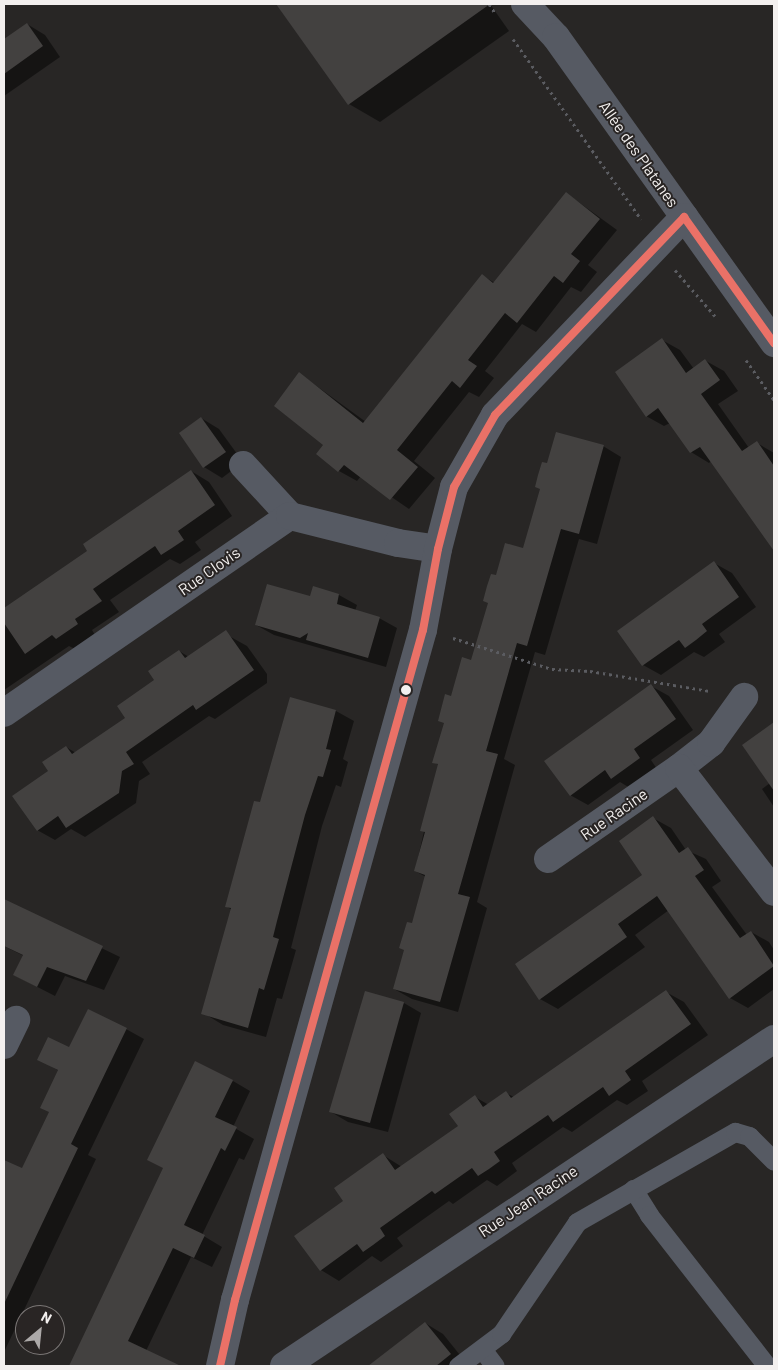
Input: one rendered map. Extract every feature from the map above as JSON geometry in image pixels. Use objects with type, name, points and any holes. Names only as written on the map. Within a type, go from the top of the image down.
[{"type":"street","name":"Allée des Platanes","points":[[525,4],[556,37],[774,344]]},
{"type":"street","name":"Allée des Platanes","points":[[542,4],[556,37]]},
{"type":"street","points":[[220,1366],[235,1300],[423,630],[438,549],[454,487],[495,415],[684,217]]},
{"type":"street","points":[[242,465],[290,516],[398,543],[438,549]]},
{"type":"street","name":"Rue Clovis","points":[[4,713],[290,516]]},
{"type":"street","name":"Rue Racine","points":[[548,859],[679,768],[711,743],[744,697]]},
{"type":"street","points":[[679,768],[774,892]]},
{"type":"street","points":[[4,1045],[16,1020]]},
{"type":"street","name":"Rue Jean Racine","points":[[298,1362],[774,1039]]},
{"type":"lane","points":[[458,1366],[501,1334],[577,1222],[735,1132],[750,1136],[774,1161]]},
{"type":"lane","points":[[633,1189],[649,1215],[767,1366]]},
{"type":"lane","points":[[482,1349],[495,1366]]},
{"type":"path","points":[[488,4],[500,20]]},
{"type":"path","points":[[511,36],[647,227],[655,246],[718,320]]},
{"type":"path","points":[[741,352],[774,400]]},
{"type":"path","points":[[423,630],[552,669],[590,671],[744,697]]},
{"type":"building","points":[[276,4],[490,4],[348,105]]},
{"type":"building","points":[[27,23],[43,46],[4,74],[4,39]]},
{"type":"building","points":[[566,192],[600,219],[571,254],[580,261],[563,283],[554,276],[517,323],[505,313],[468,360],[477,366],[460,388],[452,381],[397,450],[418,467],[390,500],[344,465],[338,472],[316,454],[323,445],[274,406],[299,372],[363,423],[482,274],[493,283]]},
{"type":"building","points":[[662,338],[686,373],[705,359],[720,380],[701,394],[742,451],[757,441],[774,466],[774,551],[700,447],[690,453],[658,408],[646,417],[615,372]]},
{"type":"building","points":[[201,417],[226,452],[203,468],[179,433]]},
{"type":"building","points":[[556,432],[604,445],[579,534],[561,529],[527,646],[517,643],[486,751],[498,754],[458,894],[470,897],[440,1002],[393,989],[404,950],[399,948],[407,922],[412,923],[425,875],[414,871],[425,832],[420,831],[438,764],[432,763],[444,723],[438,721],[445,694],[451,696],[462,657],[471,660],[488,603],[483,601],[487,586],[491,574],[496,575],[505,543],[523,548],[540,489],[535,487],[538,475],[542,462],[547,463]]},
{"type":"building","points":[[191,470],[215,505],[178,531],[184,540],[161,555],[155,546],[93,589],[102,601],[75,619],[78,624],[56,639],[52,635],[25,654],[4,623],[4,608],[87,551],[83,544]]},
{"type":"building","points":[[714,561],[739,597],[702,624],[707,631],[685,648],[679,640],[642,666],[617,631]]},
{"type":"building","points":[[267,584],[310,596],[313,586],[339,594],[337,604],[380,617],[368,658],[306,640],[308,633],[300,638],[255,625]]},
{"type":"building","points":[[226,630],[254,670],[196,710],[193,705],[126,752],[134,764],[122,771],[119,793],[66,828],[58,816],[37,831],[12,796],[48,771],[42,762],[66,746],[72,754],[125,718],[117,706],[154,680],[148,671],[179,650],[185,658]]},
{"type":"building","points":[[651,684],[676,719],[634,749],[640,758],[611,779],[605,770],[570,796],[544,761]]},
{"type":"building","points":[[290,697],[336,710],[326,749],[331,750],[323,777],[318,776],[305,815],[273,937],[279,939],[264,990],[259,988],[248,1028],[201,1014],[231,908],[225,907],[254,801],[260,802]]},
{"type":"building","points":[[774,722],[774,791],[742,745]]},
{"type":"building","points":[[653,816],[679,853],[688,847],[704,870],[695,876],[740,938],[751,931],[774,966],[729,999],[657,896],[618,924],[627,937],[539,1000],[515,964],[642,875],[619,841]]},
{"type":"building","points":[[4,899],[103,946],[86,981],[47,967],[37,987],[13,975],[23,955],[4,946]]},
{"type":"building","points":[[666,990],[691,1024],[625,1071],[631,1080],[609,1096],[603,1087],[553,1122],[548,1115],[494,1152],[500,1161],[489,1169],[478,1176],[472,1168],[435,1194],[432,1191],[380,1228],[385,1236],[363,1252],[357,1244],[320,1271],[294,1236],[343,1201],[334,1188],[383,1153],[395,1170],[458,1126],[449,1114],[475,1095],[483,1107],[506,1091],[511,1098]]},
{"type":"building","points":[[365,991],[404,1002],[370,1123],[329,1112]]},
{"type":"building","points":[[88,1009],[127,1028],[71,1144],[78,1148],[4,1304],[4,1160],[22,1168],[49,1112],[40,1108],[58,1070],[37,1060],[48,1037],[69,1047]]},
{"type":"building","points":[[195,1061],[233,1080],[215,1117],[237,1127],[225,1151],[221,1148],[184,1225],[205,1235],[194,1258],[173,1248],[128,1341],[181,1366],[69,1366],[163,1168],[147,1160]]},
{"type":"building","points":[[425,1322],[451,1354],[436,1366],[368,1366]]},
{"type":"transit line","points":[[684,217],[774,343]]},
{"type":"transit line","points":[[220,1366],[235,1300],[423,630],[438,549],[454,487],[495,415],[684,217]]}]
